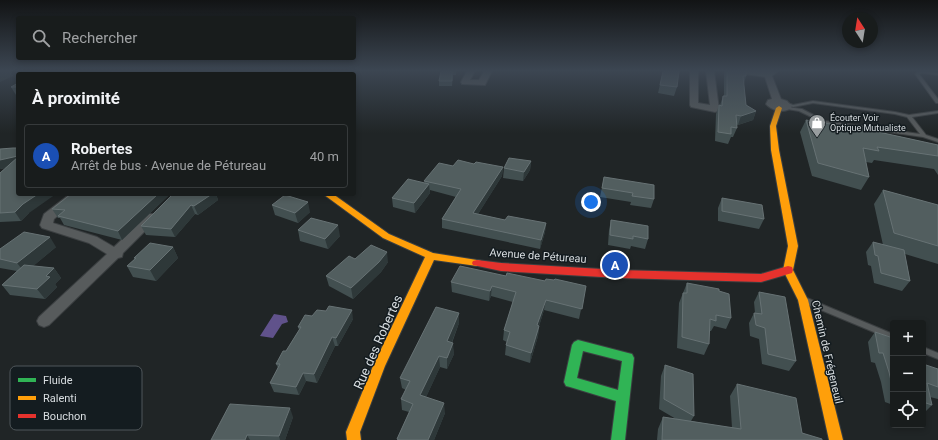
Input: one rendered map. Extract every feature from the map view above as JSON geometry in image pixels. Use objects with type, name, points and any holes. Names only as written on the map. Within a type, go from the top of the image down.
[{"type":"street","points":[[694,92],[694,105],[715,109],[713,92]]},
{"type":"street","points":[[777,92],[782,105],[773,126],[775,150],[793,246],[788,270]]},
{"type":"street","points":[[74,196],[48,217],[46,225],[93,240],[117,254]]},
{"type":"street","name":"Avenue de Pétureau","points":[[330,196],[386,236],[431,256],[501,267],[619,274],[761,278],[788,270]]},
{"type":"street","points":[[44,322],[117,254],[160,211]]},
{"type":"street","name":"Rue des Robertes","points":[[354,440],[353,432],[379,366],[431,256]]},
{"type":"street","name":"Chemin de Frégeneuil","points":[[788,270],[803,300],[836,440]]},
{"type":"street","points":[[618,440],[628,358],[578,345],[570,382],[623,397]]},
{"type":"lane","points":[[931,92],[938,102]]},
{"type":"lane","points":[[782,105],[793,106],[813,102],[909,116],[938,112]]},
{"type":"lane","points":[[782,105],[800,110],[824,122],[924,136],[938,141]]},
{"type":"lane","points":[[909,116],[924,136]]},
{"type":"lane","points":[[803,300],[890,336]]},
{"type":"lane","points":[[926,351],[938,356]]},
{"type":"shaded area","points":[[274,314],[286,316],[288,322],[282,324],[273,338],[260,336]]},
{"type":"building","points":[[727,92],[745,92],[746,105],[756,111],[741,116],[736,115],[737,128],[731,127],[731,134],[718,132],[719,105],[722,106],[723,96],[727,96]]},
{"type":"building","points":[[806,120],[843,126],[842,124],[938,145],[938,156],[877,147],[879,151],[863,148],[869,177],[818,163]]},
{"type":"building","points":[[16,148],[16,156],[0,160],[0,149]]},
{"type":"building","points":[[509,158],[531,161],[524,172],[504,168]]},
{"type":"building","points":[[16,159],[16,196],[35,196],[23,204],[15,212],[0,213],[0,173]]},
{"type":"building","points":[[458,160],[474,164],[476,162],[503,167],[473,213],[505,220],[508,216],[546,223],[541,240],[442,219],[461,189],[424,181],[439,163],[453,166]]},
{"type":"building","points":[[604,177],[654,185],[654,199],[632,196],[633,193],[602,188]]},
{"type":"building","points":[[408,179],[429,184],[414,203],[392,198]]},
{"type":"building","points":[[883,190],[938,205],[938,246],[894,233]]},
{"type":"building","points":[[68,196],[156,196],[118,231],[58,216],[65,210],[52,209]]},
{"type":"building","points":[[171,196],[209,196],[194,206],[191,205],[171,229],[141,226]]},
{"type":"building","points":[[284,196],[308,202],[295,213],[272,205]]},
{"type":"building","points":[[722,198],[762,205],[764,219],[722,211]]},
{"type":"building","points":[[311,218],[338,225],[325,239],[298,230]]},
{"type":"building","points":[[611,220],[648,226],[648,239],[633,236],[633,239],[610,235]]},
{"type":"building","points":[[24,232],[50,237],[17,263],[0,259],[0,249]]},
{"type":"building","points":[[873,242],[904,250],[910,281],[881,273],[878,256],[875,255]]},
{"type":"building","points":[[150,243],[173,247],[150,270],[127,266],[136,258],[134,258]]},
{"type":"building","points":[[371,245],[387,252],[379,262],[351,288],[326,276],[349,256],[355,259]]},
{"type":"building","points":[[24,265],[54,268],[46,276],[50,277],[37,289],[2,285]]},
{"type":"building","points":[[460,266],[506,276],[507,273],[545,281],[546,279],[555,279],[586,286],[582,309],[546,300],[537,325],[539,326],[531,353],[506,345],[510,332],[504,330],[516,292],[492,286],[490,291],[451,282]]},
{"type":"building","points":[[687,283],[719,289],[719,291],[729,294],[731,318],[716,315],[716,321],[710,319],[709,344],[682,337],[683,293],[687,293]]},
{"type":"building","points":[[759,292],[785,297],[796,361],[768,354],[765,328],[756,325],[754,313],[762,314]]},
{"type":"building","points":[[329,306],[352,310],[336,338],[332,337],[314,374],[303,373],[296,387],[270,383],[280,364],[276,364],[283,351],[286,351],[301,327],[298,327],[305,315],[312,316],[317,310],[326,311]]},
{"type":"building","points":[[436,307],[459,313],[447,341],[453,343],[447,358],[439,356],[420,395],[444,403],[428,440],[399,440],[397,439],[413,404],[401,399],[410,381],[400,378]]},
{"type":"building","points":[[875,332],[890,337],[890,376],[883,353],[879,353]]},
{"type":"building","points":[[665,365],[693,374],[694,416],[664,399]]},
{"type":"building","points":[[926,365],[938,369],[938,387],[927,383],[932,405],[926,403]]},
{"type":"building","points":[[737,384],[796,398],[802,433],[822,440],[662,440],[663,417],[741,429]]},
{"type":"building","points":[[230,404],[290,408],[279,436],[247,435],[245,440],[211,440]]},
{"type":"traffic: fast","points":[[618,440],[628,358],[578,345],[570,382],[623,397]]},
{"type":"traffic: slow","points":[[779,108],[773,126],[775,150],[793,246],[788,270],[803,300],[836,440]]},
{"type":"traffic: slow","points":[[330,196],[386,236],[431,256],[477,263]]},
{"type":"traffic: slow","points":[[354,440],[353,432],[379,366],[431,256]]},
{"type":"traffic: jam","points":[[477,263],[501,267],[619,274],[761,278],[788,270]]},
{"type":"place","name":"Écouter Voir Optique Mutualiste","points":[[817,138]]},
{"type":"place","name":"Robertes","points":[[615,265]]}]
